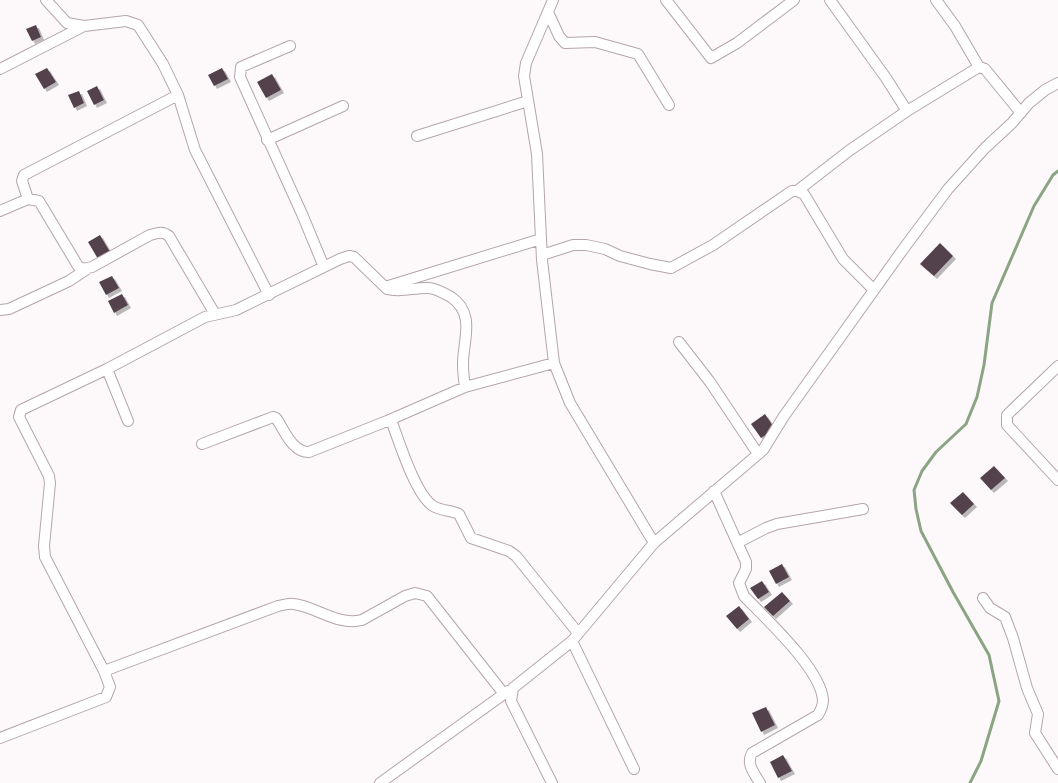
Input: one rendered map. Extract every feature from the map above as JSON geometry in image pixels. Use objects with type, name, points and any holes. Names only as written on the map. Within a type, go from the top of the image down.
[{"type":"street","points":[[46,0],[67,23],[84,26],[126,21],[138,25],[163,64],[178,95],[195,150],[269,295]]},
{"type":"street","points":[[553,0],[525,69],[524,76],[537,154],[542,255],[554,363],[570,404],[654,543]]},
{"type":"street","points":[[666,0],[711,58],[737,44],[794,0]]},
{"type":"street","points":[[830,0],[886,78],[907,111]]},
{"type":"street","points":[[936,0],[955,26],[979,67],[985,69],[1021,113]]},
{"type":"street","points":[[548,12],[558,36],[565,43],[596,42],[638,54],[669,105]]},
{"type":"street","points":[[0,69],[84,26]]},
{"type":"street","points":[[290,46],[241,67],[240,71],[242,83],[324,267]]},
{"type":"street","points":[[542,255],[574,245],[586,245],[605,249],[620,256],[671,268],[714,245],[788,194],[797,191],[850,150],[907,111],[979,67]]},
{"type":"street","points":[[380,783],[513,688],[575,637],[654,543],[768,444],[784,416],[874,290],[962,172],[1040,95],[1058,83]]},
{"type":"street","points":[[28,199],[22,181],[24,175],[178,95]]},
{"type":"street","points":[[417,136],[528,101]]},
{"type":"street","points":[[268,140],[343,106]]},
{"type":"street","points":[[797,191],[804,194],[843,259],[874,290]]},
{"type":"street","points":[[0,211],[28,199],[35,199],[41,203],[78,266],[87,270]]},
{"type":"street","points":[[0,310],[9,309],[69,281],[150,235],[160,232],[169,236],[215,314]]},
{"type":"street","points":[[385,287],[541,238]]},
{"type":"street","points":[[0,738],[106,697],[110,686],[45,557],[44,546],[49,476],[19,416],[21,410],[107,369],[205,317],[236,310],[349,256],[354,257],[385,287],[393,291],[422,288],[432,289],[445,293],[456,300],[466,317],[467,333],[463,365],[466,387]]},
{"type":"street","points":[[679,342],[710,382],[758,454]]},
{"type":"street","points":[[202,444],[265,418],[273,417],[276,418],[296,448],[302,452],[309,452],[391,420],[466,387],[554,363]]},
{"type":"street","points":[[1058,366],[1007,415],[1006,420],[1007,425],[1058,480]]},
{"type":"street","points":[[107,369],[128,421]]},
{"type":"street","points":[[391,420],[415,481],[425,498],[438,508],[458,514],[471,538],[508,551],[516,556],[575,637],[634,769]]},
{"type":"street","points":[[714,491],[739,542],[746,562],[746,569],[739,584],[740,590],[793,646],[816,680],[823,700],[818,715],[752,753],[749,764],[760,783]]},
{"type":"street","points":[[739,542],[777,524],[863,509]]},
{"type":"street","points":[[104,671],[278,606],[292,604],[338,620],[355,622],[405,596],[415,593],[427,596],[504,694]]},
{"type":"street","points":[[983,598],[990,608],[1005,617],[1027,688],[1038,714],[1035,733],[1058,769]]},
{"type":"street","points":[[513,688],[511,701],[552,783]]},
{"type":"building","points":[[36,25],[41,37],[32,41],[26,29]]},
{"type":"building","points":[[47,68],[56,82],[44,89],[35,74]]},
{"type":"building","points":[[222,68],[228,79],[214,86],[208,75]]},
{"type":"building","points":[[272,74],[281,90],[266,98],[257,82]]},
{"type":"building","points":[[97,86],[104,100],[94,105],[87,91]]},
{"type":"building","points":[[79,91],[84,103],[74,108],[68,95]]},
{"type":"building","points":[[100,235],[110,252],[98,259],[88,242]]},
{"type":"building","points":[[940,243],[953,256],[934,276],[920,264]]},
{"type":"building","points":[[112,276],[119,288],[106,295],[99,282]]},
{"type":"building","points":[[122,294],[128,305],[114,313],[108,301]]},
{"type":"building","points":[[765,414],[775,429],[761,438],[751,424]]},
{"type":"building","points":[[994,466],[1005,478],[991,490],[980,478]]},
{"type":"building","points":[[963,492],[974,504],[962,515],[950,503]]},
{"type":"building","points":[[782,564],[789,577],[776,584],[769,571]]},
{"type":"building","points":[[762,581],[769,592],[758,599],[750,588]]},
{"type":"building","points":[[782,592],[790,601],[773,616],[764,607]]},
{"type":"building","points":[[739,606],[749,619],[737,629],[726,616]]},
{"type":"building","points":[[766,707],[775,725],[761,732],[752,713]]},
{"type":"building","points":[[783,755],[792,771],[778,778],[770,762]]},
{"type":"waterway","points":[[970,783],[981,761],[999,701],[989,655],[921,531],[914,490],[922,471],[936,452],[966,424],[977,397],[984,365],[992,303],[1034,206],[1053,175],[1058,171]]}]
